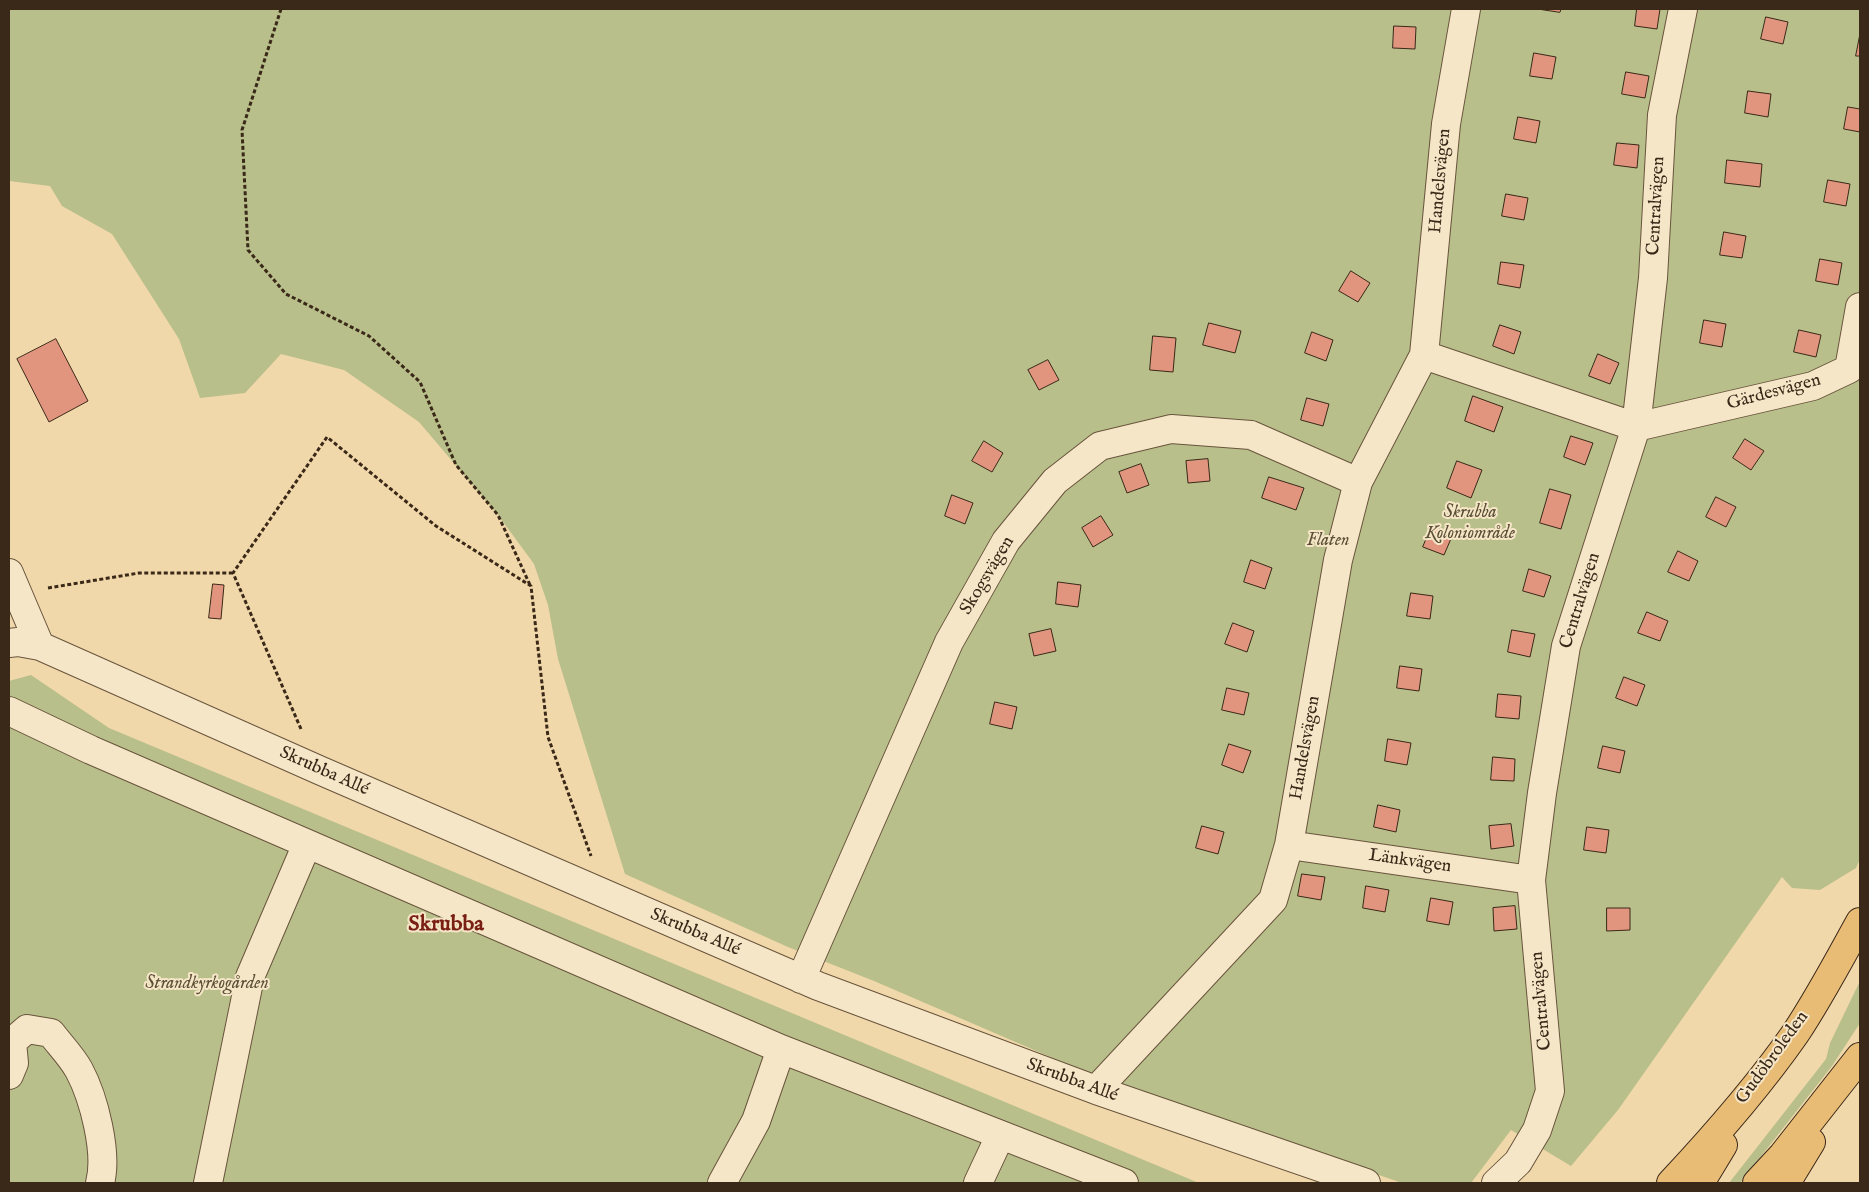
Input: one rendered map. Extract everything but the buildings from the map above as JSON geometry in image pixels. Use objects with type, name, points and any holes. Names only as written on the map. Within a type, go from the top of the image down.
[{"type":"main road","name":"Gudöbroleden","points":[[1671,1183],[1703,1150],[1770,1069],[1796,1032],[1860,922]]},
{"type":"main road","points":[[1757,1183],[1783,1155],[1860,1057]]},
{"type":"main road","points":[[1786,1183],[1860,1062]]},
{"type":"main road","points":[[1700,1183],[1770,1069]]},
{"type":"street","name":"Handelsvägen","points":[[1096,1090],[1273,900],[1289,845],[1338,560],[1358,482],[1424,354],[1446,124],[1466,9]]},
{"type":"street","name":"Centralvägen","points":[[1496,1183],[1518,1162],[1537,1130],[1550,1091],[1531,880],[1542,793],[1566,646],[1636,427],[1653,278],[1662,116],[1683,9]]},
{"type":"street","name":"Gärdesvägen","points":[[1636,427],[1813,386],[1850,369],[1860,307]]},
{"type":"street","points":[[1424,354],[1636,427]]},
{"type":"street","name":"Skogsvägen","points":[[801,979],[949,642],[1006,541],[1055,482],[1100,446],[1171,428],[1251,435],[1358,482]]},
{"type":"street","points":[[14,583],[40,646]]},
{"type":"street","name":"Skrubba Allé","points":[[9,643],[40,646],[319,770],[801,979],[1096,1090],[1366,1183]]},
{"type":"street","points":[[9,711],[91,750],[781,1049],[1124,1183]]},
{"type":"street","points":[[208,1183],[250,977],[307,844]]},
{"type":"street","name":"Länkvägen","points":[[1289,845],[1531,880]]},
{"type":"street","points":[[9,1074],[14,1063],[12,1042],[27,1029],[50,1033],[79,1070],[95,1112],[103,1169],[100,1183]]},
{"type":"street","points":[[722,1183],[756,1121],[781,1049]]},
{"type":"street","points":[[978,1183],[1000,1136]]},
{"type":"path","points":[[281,9],[242,130],[248,250],[286,294],[369,336],[420,382],[456,465],[498,515],[530,586],[548,737],[605,894]]},
{"type":"path","points":[[233,573],[327,437],[436,526],[530,586]]},
{"type":"path","points":[[14,583],[139,573],[233,573]]},
{"type":"path","points":[[233,573],[319,770]]},
{"type":"green space","name":"Flaten","points":[[9,9],[1860,9],[1860,859],[1856,868],[1820,890],[1792,888],[1782,877],[1618,1110],[1571,1166],[1511,1130],[1471,1183],[1402,1183],[1099,1078],[874,981],[788,947],[625,874],[558,659],[548,605],[534,564],[498,515],[419,422],[344,370],[281,354],[245,393],[200,398],[179,339],[112,234],[62,206],[50,186],[9,181]]},
{"type":"green space","name":"Strandkyrkogården","points":[[31,675],[109,728],[1199,1183],[9,1183],[9,681]]},
{"type":"green space","points":[[1860,981],[1860,1023],[1832,1066],[1740,1183],[1729,1183],[1826,1059],[1830,1043]]},
{"type":"district","name":"Skrubba","points":[[446,925]]},
{"type":"park label","name":"Skrubba Koloniområde","points":[[1470,523]]}]
